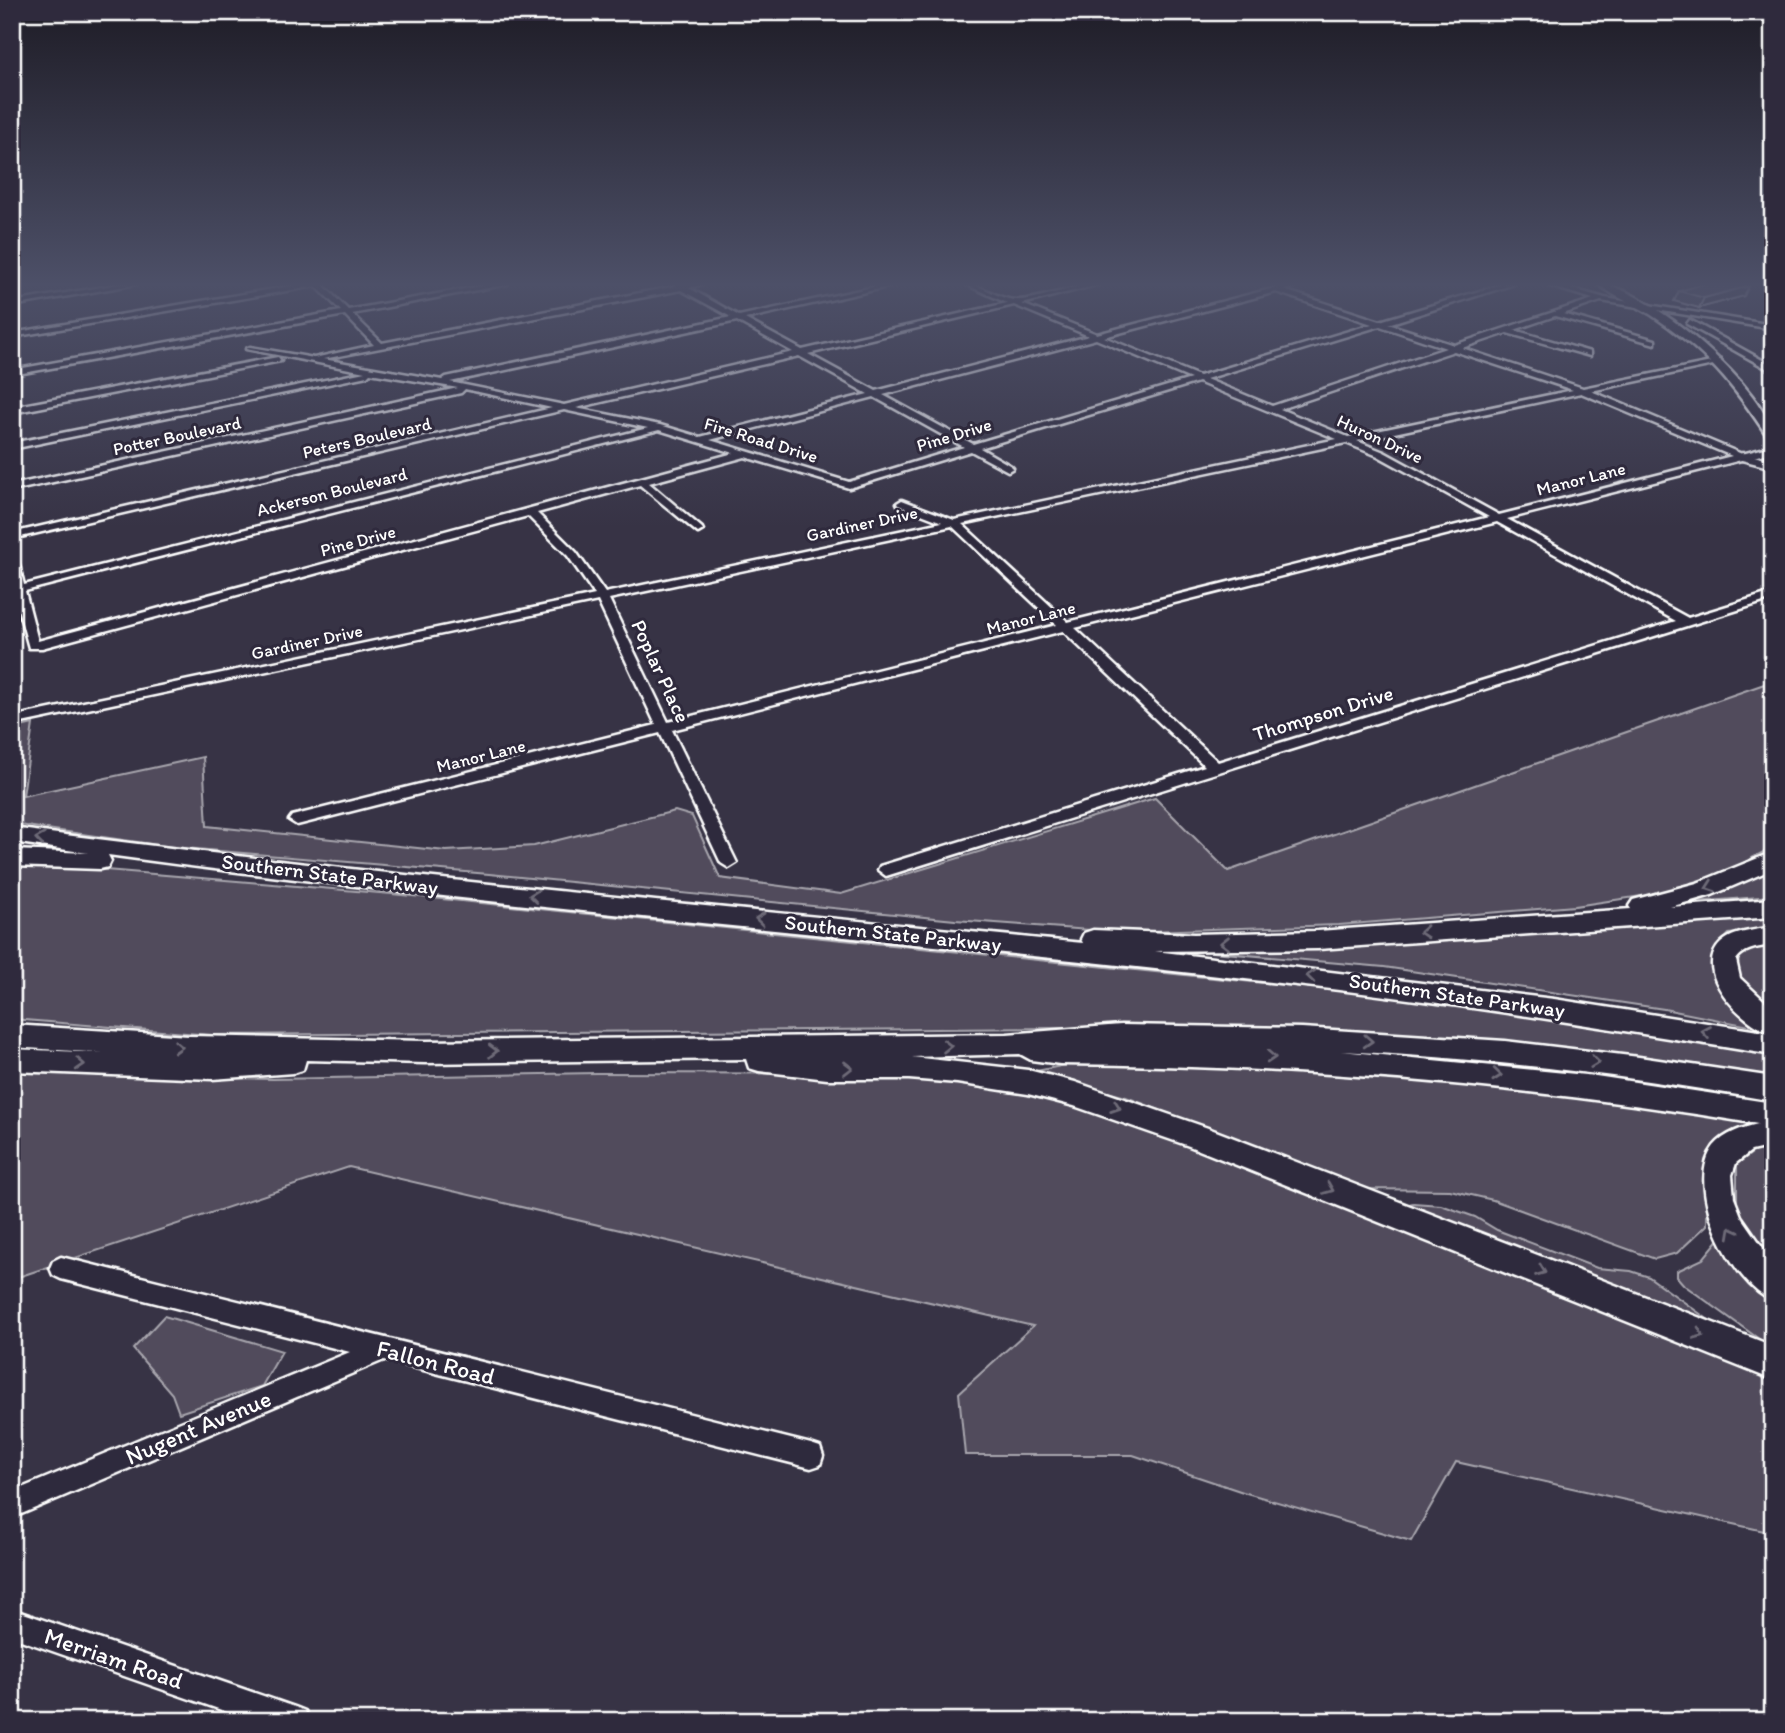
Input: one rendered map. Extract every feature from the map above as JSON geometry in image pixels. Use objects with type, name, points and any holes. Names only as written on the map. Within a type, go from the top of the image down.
[{"type":"highway","name":"Southern State Parkway","points":[[12,835],[400,883],[901,933],[1418,989],[1582,1012],[1773,1044]]},
{"type":"highway","points":[[12,858],[161,865],[400,883]]},
{"type":"highway","points":[[1492,927],[1661,901],[1720,884],[1773,860]]},
{"type":"highway","points":[[901,933],[993,931],[1122,941],[1224,943],[1318,940],[1773,908]]},
{"type":"highway","points":[[1773,936],[1751,939],[1731,946],[1723,967],[1728,983],[1740,998],[1773,1023]]},
{"type":"highway","points":[[12,1036],[177,1047],[425,1052],[1007,1045],[1058,1037],[1188,1036],[1346,1040],[1555,1058],[1773,1089]]},
{"type":"highway","points":[[1007,1045],[1060,1053],[1250,1056],[1433,1068],[1564,1083],[1773,1115]]},
{"type":"highway","points":[[659,1049],[827,1068],[909,1068],[971,1074],[1028,1082],[1075,1094],[1210,1142],[1773,1363]]},
{"type":"highway","points":[[12,1060],[212,1068],[425,1052]]},
{"type":"highway","points":[[1773,1133],[1755,1136],[1731,1148],[1722,1161],[1717,1180],[1723,1214],[1733,1236],[1773,1286]]},
{"type":"main road","points":[[1721,365],[1747,394],[1770,426],[1773,437]]},
{"type":"main road","points":[[1742,457],[1773,465]]},
{"type":"street","points":[[12,373],[56,365]]},
{"type":"street","points":[[12,410],[243,365]]},
{"type":"street","name":"Fire Road Drive","points":[[339,365],[471,388],[660,428],[849,485]]},
{"type":"street","points":[[436,382],[517,365]]},
{"type":"street","name":"Peters Boulevard","points":[[12,536],[750,365]]},
{"type":"street","points":[[823,365],[1008,468]]},
{"type":"street","points":[[701,439],[987,365]]},
{"type":"street","name":"Huron Drive","points":[[1162,365],[1381,454],[1687,622]]},
{"type":"street","name":"Pine Drive","points":[[849,485],[1244,365]]},
{"type":"street","points":[[1271,409],[1404,365]]},
{"type":"street","points":[[1505,365],[1580,390],[1742,457]]},
{"type":"street","name":"Gardiner Drive","points":[[12,721],[1704,365]]},
{"type":"street","points":[[12,446],[378,371]]},
{"type":"street","name":"Potter Boulevard","points":[[12,488],[471,388]]},
{"type":"street","name":"Ackerson Boulevard","points":[[16,590],[660,428]]},
{"type":"street","name":"Manor Lane","points":[[297,820],[1773,449]]},
{"type":"street","name":"Pine Drive","points":[[16,590],[33,645],[36,646],[747,453]]},
{"type":"street","points":[[642,482],[698,530]]},
{"type":"street","points":[[902,503],[954,523],[1069,627],[1217,768]]},
{"type":"street","name":"Poplar Place","points":[[530,512],[572,554],[603,596],[729,863]]},
{"type":"street","points":[[12,561],[16,590]]},
{"type":"street","name":"Thompson Drive","points":[[886,870],[1773,595]]},
{"type":"street","name":"Fallon Road","points":[[61,1268],[811,1456]]},
{"type":"street","name":"Nugent Avenue","points":[[12,1506],[384,1349]]},
{"type":"street","name":"Merriam Road","points":[[12,1623],[296,1721]]},
{"type":"shaded area","points":[[1773,681],[1773,847],[1726,872],[1655,894],[1575,906],[1339,925],[1117,932],[955,920],[489,874],[172,847],[12,824],[12,729],[33,724],[23,796],[203,757],[207,826],[446,851],[534,846],[675,811],[692,816],[720,878],[841,894],[1155,798],[1228,871]]},
{"type":"shaded area","points":[[12,866],[58,866],[392,894],[1420,999],[1773,1053],[1773,1079],[1678,1063],[1498,1041],[1335,1029],[1055,1028],[211,1035],[12,1019]]},
{"type":"shaded area","points":[[1773,867],[1773,896],[1694,902],[1695,900]]},
{"type":"shaded area","points":[[1773,911],[1773,929],[1729,934],[1714,950],[1712,969],[1723,988],[1766,1025],[1759,1028],[1664,1009],[1384,967],[1213,952],[1213,948]]},
{"type":"shaded area","points":[[1773,944],[1773,1013],[1736,976],[1740,953],[1751,945]]},
{"type":"shaded area","points":[[1075,1063],[1371,1071],[1754,1119],[1758,1125],[1722,1137],[1708,1158],[1707,1225],[1677,1253],[1655,1259],[1493,1200],[1450,1190],[1363,1189],[1126,1097],[1032,1072]]},
{"type":"shaded area","points":[[12,1071],[273,1079],[596,1073],[919,1074],[1053,1096],[1270,1174],[1773,1377],[1773,1533],[1456,1462],[1411,1541],[1243,1492],[1133,1455],[965,1455],[959,1393],[1033,1326],[349,1167],[12,1279]]},
{"type":"shaded area","points":[[1773,1138],[1773,1266],[1737,1214],[1737,1164]]},
{"type":"shaded area","points":[[1409,1204],[1441,1205],[1475,1217],[1497,1230],[1597,1268],[1631,1271],[1649,1277],[1713,1323],[1413,1209]]},
{"type":"shaded area","points":[[1720,1238],[1773,1294],[1773,1349],[1684,1285],[1677,1277],[1677,1271],[1703,1259]]},
{"type":"shaded area","points":[[164,1316],[282,1351],[262,1386],[179,1413],[172,1394],[133,1349]]}]
